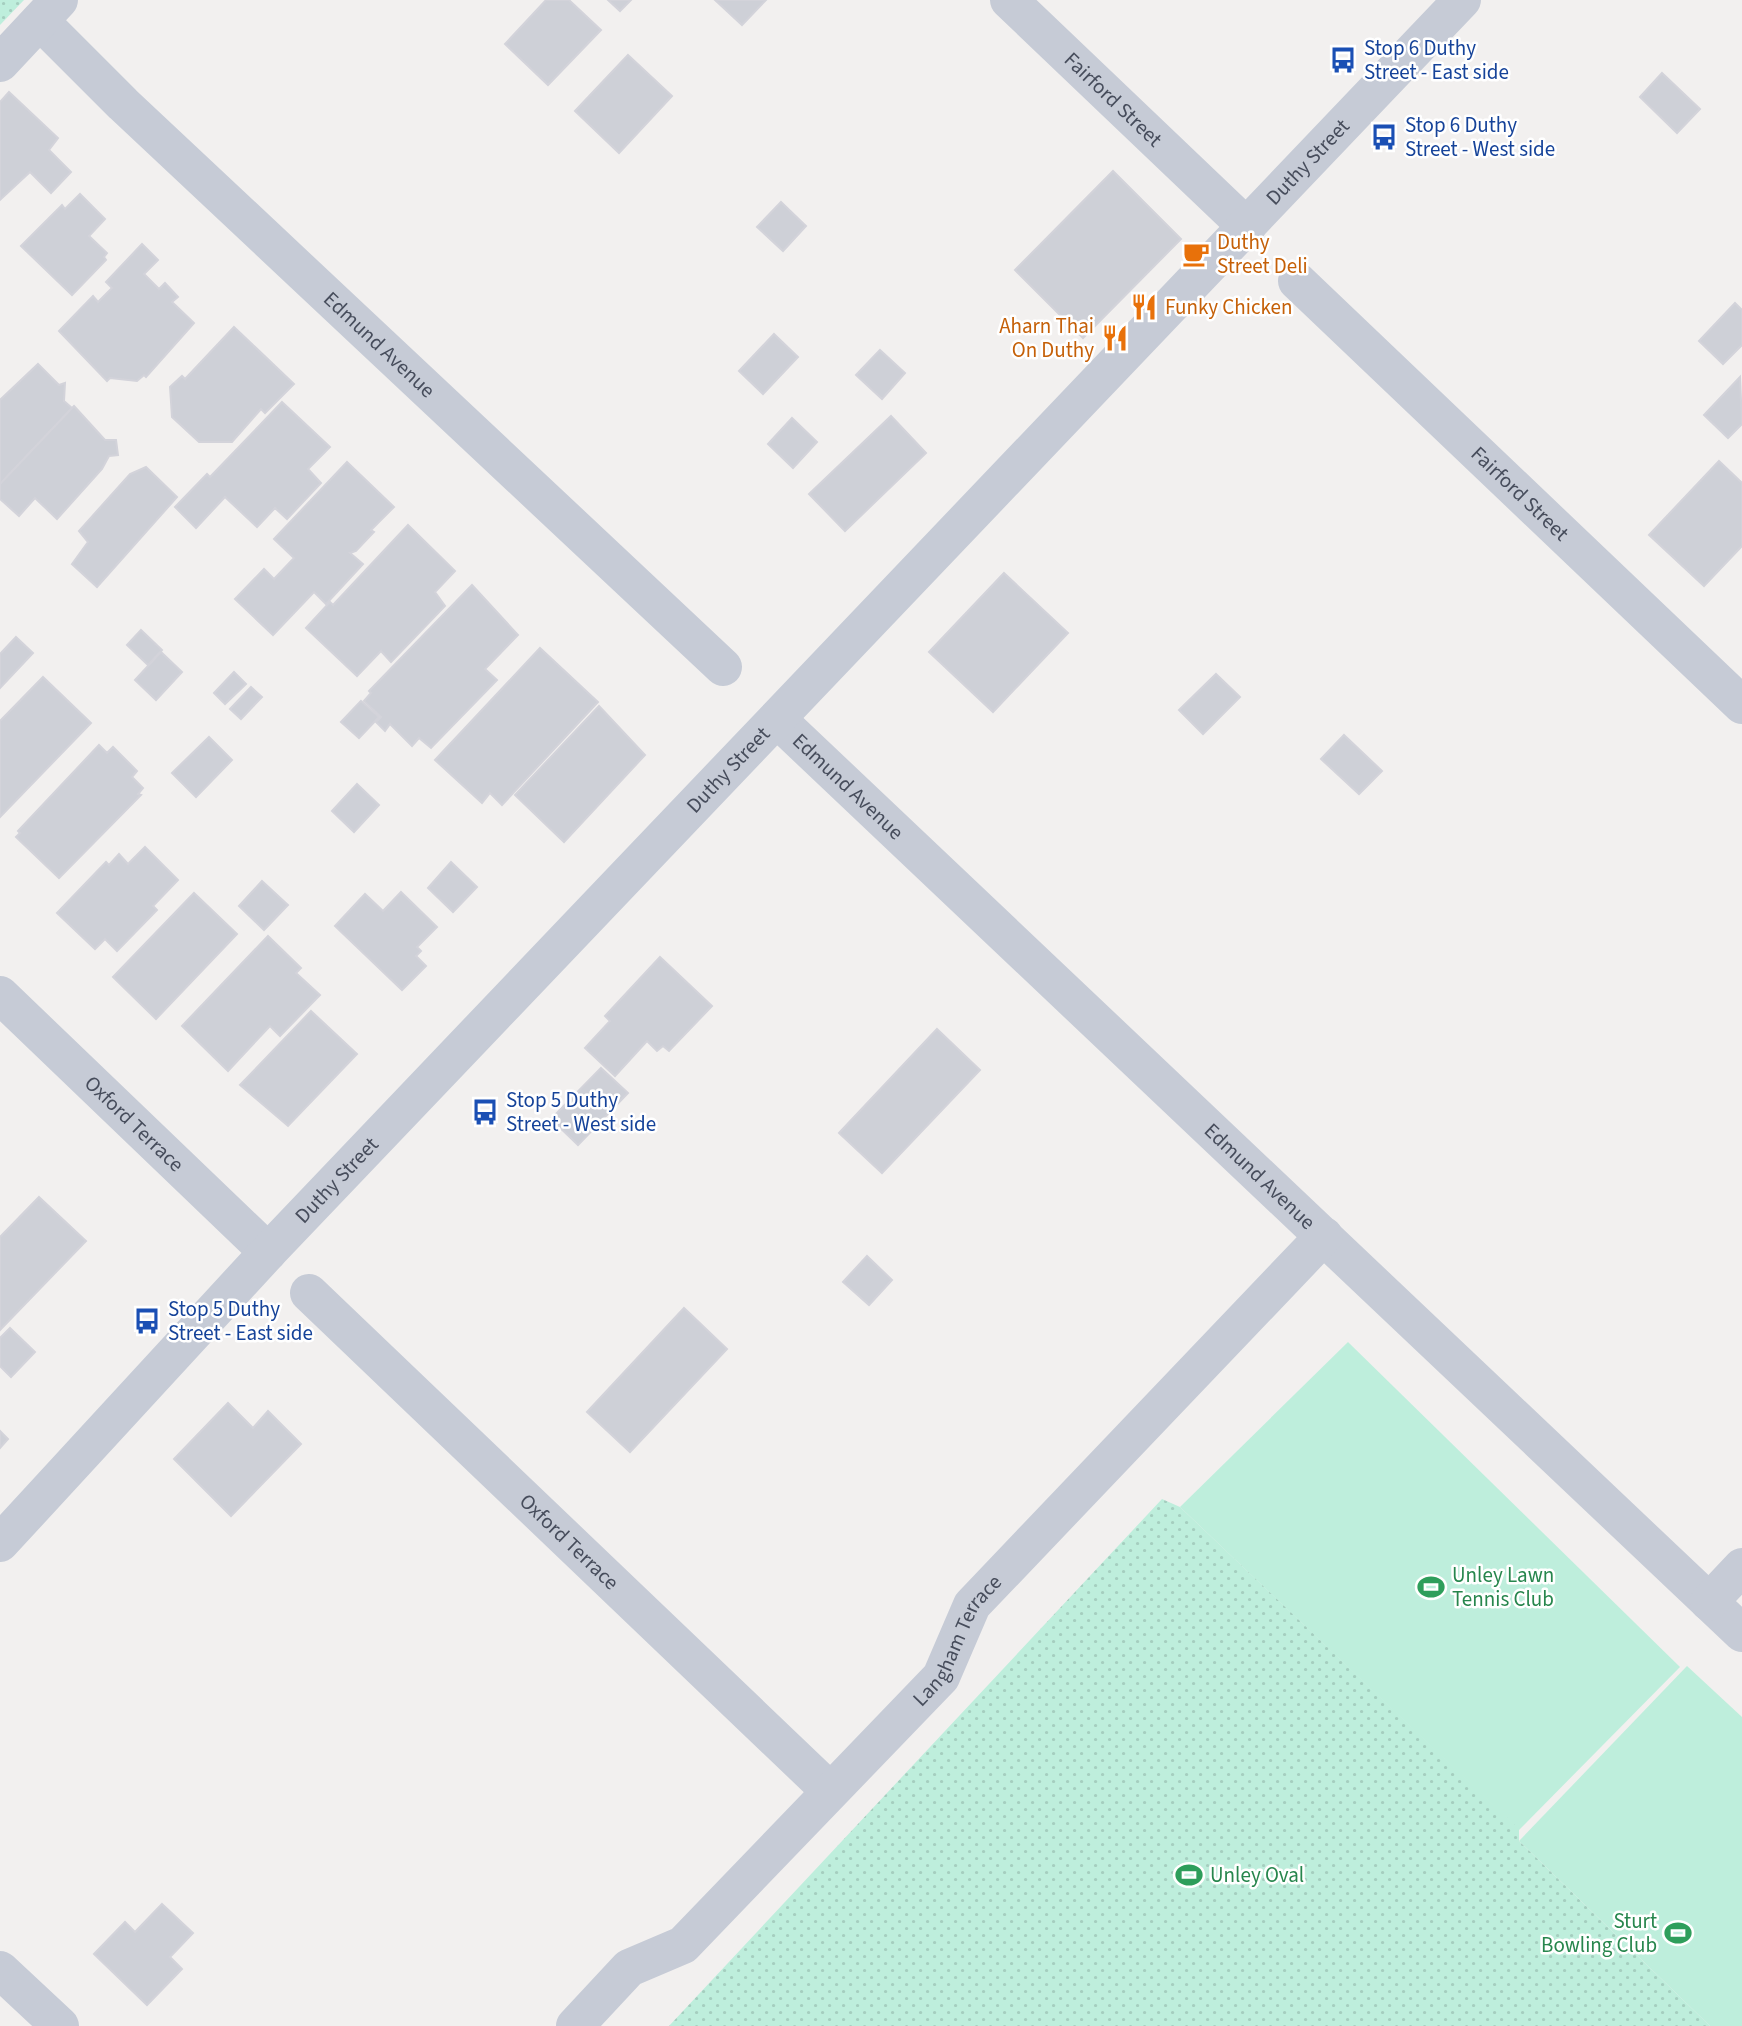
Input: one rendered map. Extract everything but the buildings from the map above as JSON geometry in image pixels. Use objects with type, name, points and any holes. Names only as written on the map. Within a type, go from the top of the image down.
[{"type":"street","name":"Fairford Street","points":[[1009,0],[1247,227]]},
{"type":"street","name":"Duthy Street","points":[[0,1543],[268,1252],[1462,0]]},
{"type":"street","points":[[0,63],[49,10]]},
{"type":"street","name":"Edmund Avenue","points":[[49,10],[123,104],[723,667]]},
{"type":"street","name":"Fairford Street","points":[[1297,281],[1742,705]]},
{"type":"street","name":"Edmund Avenue","points":[[777,719],[1742,1633]]},
{"type":"street","name":"Oxford Terrace","points":[[0,995],[268,1252]]},
{"type":"street","name":"Langham Terrace","points":[[575,2026],[629,1968],[683,1945],[940,1677],[972,1605],[1324,1236]]},
{"type":"street","name":"Oxford Terrace","points":[[309,1293],[829,1790]]},
{"type":"street","points":[[1709,1602],[1742,1567]]},
{"type":"street","points":[[0,1970],[60,2026]]},
{"type":"green space","points":[[0,0],[24,0],[0,25]]},
{"type":"green space","name":"Unley Lawn Tennis Club","points":[[1348,1342],[1680,1667],[1519,1830],[1180,1507]]},
{"type":"green space","name":"Unley Oval","points":[[1162,1499],[1180,1507],[1519,1829],[1519,1841],[1710,2026],[669,2026]]},
{"type":"green space","name":"Sturt Bowling Club","points":[[1687,1666],[1742,1717],[1742,2026],[1710,2026],[1519,1841]]},
{"type":"place","name":"Stop 6 Duthy Street - East side","points":[[1343,60]]},
{"type":"place","name":"Stop 6 Duthy Street - West side","points":[[1384,137]]},
{"type":"place","name":"Duthy Street Deli","points":[[1196,254]]},
{"type":"place","name":"Funky Chicken","points":[[1144,307]]},
{"type":"place","name":"Aharn Thai On Duthy","points":[[1115,338]]},
{"type":"place","name":"Stop 5 Duthy Street - West side","points":[[485,1112]]},
{"type":"place","name":"Stop 5 Duthy Street - East side","points":[[147,1321]]},
{"type":"place","name":"Unley Lawn Tennis Club","points":[[1431,1587]]},
{"type":"place","name":"Unley Oval","points":[[1189,1875]]},
{"type":"place","name":"Sturt Bowling Club","points":[[1678,1933]]}]
